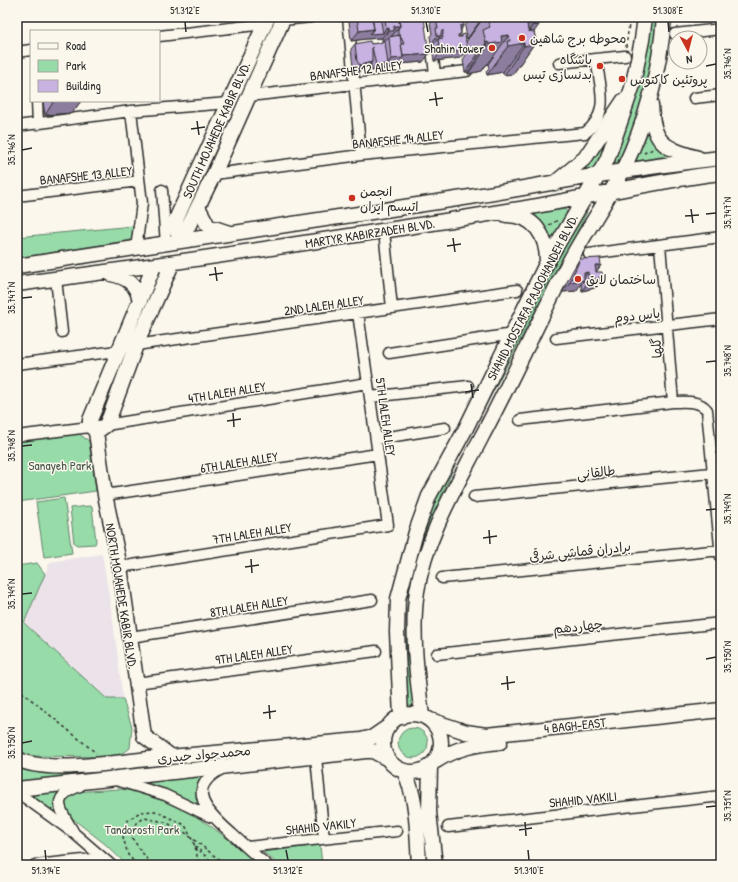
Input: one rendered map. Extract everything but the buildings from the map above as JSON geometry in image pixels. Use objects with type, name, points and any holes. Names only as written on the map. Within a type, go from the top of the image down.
[{"type":"main road","name":"SHAHID MOSTAFA PAJOOHANDEH BLVD.","points":[[401,717],[397,632],[400,587],[416,532],[429,496],[513,334],[547,262],[584,198],[599,176],[607,160],[632,88],[645,17]]},
{"type":"main road","name":"SHAHID MOSTAFA PAJOOHANDEH BLVD.","points":[[426,718],[416,652],[416,604],[424,563],[433,536],[448,501],[566,268],[622,171],[651,98],[664,17]]},
{"type":"main road","name":"SOUTH MOJAHEDE KABIR BLVD.","points":[[176,219],[176,230],[180,233],[185,232],[214,174],[284,18]]},
{"type":"main road","name":"SOUTH MOJAHEDE KABIR BLVD.","points":[[166,244],[266,20]]},
{"type":"main road","points":[[555,183],[584,158],[632,88]]},
{"type":"main road","points":[[651,98],[654,129],[669,149],[704,160]]},
{"type":"main road","name":"MARTYR KABIRZADEH BLVD.","points":[[17,266],[233,234],[599,176],[622,171],[721,158]]},
{"type":"main road","name":"MARTYR KABIRZADEH BLVD.","points":[[17,284],[172,264],[384,231],[584,198],[721,173]]},
{"type":"main road","points":[[198,208],[208,226],[233,234]]},
{"type":"main road","points":[[489,214],[523,217],[534,225],[543,236],[547,262]]},
{"type":"main road","name":"NORTH MOJAHEDE KABIR BLVD.","points":[[97,428],[172,264]]},
{"type":"main road","name":"NORTH MOJAHEDE KABIR BLVD.","points":[[144,736],[120,567],[105,495],[97,428],[91,413],[154,266]]},
{"type":"main road","points":[[105,273],[120,276],[129,280],[135,286],[140,301]]},
{"type":"main road","name":"4 BAGH-EAST","points":[[426,718],[466,732],[486,735],[721,710]]},
{"type":"main road","points":[[433,763],[418,772],[404,771],[398,768],[388,759],[383,742],[389,726],[401,717],[408,715],[426,718],[437,727],[440,736],[442,745],[433,763],[430,812],[435,865]]},
{"type":"main road","name":"4 BAGH-EAST","points":[[433,763],[453,750],[488,743],[721,719]]},
{"type":"main road","name":"محمدجواد حیدری","points":[[17,759],[34,764],[54,766],[108,763],[361,740],[373,736],[389,726]]},
{"type":"main road","points":[[132,760],[144,736],[172,757]]},
{"type":"main road","name":"محمدجواد حیدری","points":[[17,790],[373,751],[388,759]]},
{"type":"main road","points":[[404,771],[409,780],[414,807],[420,865]]},
{"type":"street","points":[[284,18],[311,17]]},
{"type":"street","points":[[348,17],[361,155]]},
{"type":"street","points":[[428,17],[435,74]]},
{"type":"street","points":[[160,36],[266,20]]},
{"type":"street","points":[[708,30],[721,29]]},
{"type":"street","points":[[17,52],[30,50]]},
{"type":"street","points":[[559,63],[625,56]]},
{"type":"street","name":"BANAFSHE 14 ALLEY","points":[[214,174],[361,155],[584,133],[596,123],[602,108],[596,59]]},
{"type":"street","name":"BANAFSHE 12 ALLEY","points":[[249,96],[467,71]]},
{"type":"street","points":[[694,98],[721,95]]},
{"type":"street","points":[[36,102],[38,124]]},
{"type":"street","points":[[17,126],[131,112],[228,103]]},
{"type":"street","points":[[131,112],[139,181]]},
{"type":"street","name":"BANAFSHE 13 ALLEY","points":[[17,196],[139,181],[142,203],[136,249]]},
{"type":"street","points":[[162,190],[166,244]]},
{"type":"street","points":[[384,231],[392,308]]},
{"type":"street","points":[[589,254],[721,238]]},
{"type":"street","name":"گلها","points":[[660,245],[674,402]]},
{"type":"street","points":[[56,279],[62,332]]},
{"type":"street","name":"2ND LALEH ALLEY","points":[[136,345],[517,290]]},
{"type":"street","name":"5TH LALEH ALLEY","points":[[358,313],[388,525]]},
{"type":"street","name":"یاس دوم","points":[[556,338],[721,319]]},
{"type":"street","points":[[389,353],[513,334]]},
{"type":"street","points":[[17,364],[117,351]]},
{"type":"street","name":"4TH LALEH ALLEY","points":[[17,436],[97,428],[368,383]]},
{"type":"street","points":[[370,397],[468,386]]},
{"type":"street","points":[[520,420],[674,402],[695,402],[702,404],[707,410],[717,472],[721,552]]},
{"type":"street","points":[[376,439],[444,428]]},
{"type":"street","name":"6TH LALEH ALLEY","points":[[105,495],[378,454]]},
{"type":"street","name":"طالقانی","points":[[474,497],[717,472]]},
{"type":"street","name":"7TH LALEH ALLEY","points":[[120,567],[388,525]]},
{"type":"street","name":"برادران قماشی شرقی","points":[[442,578],[721,552]]},
{"type":"street","name":"8TH LALEH ALLEY","points":[[130,637],[372,600]]},
{"type":"street","name":"چهاردهم","points":[[437,654],[721,623]]},
{"type":"street","name":"9TH LALEH ALLEY","points":[[136,683],[376,651]]},
{"type":"street","points":[[316,757],[324,839]]},
{"type":"street","points":[[229,766],[208,778],[202,788],[202,800],[206,809],[215,819],[267,865]]},
{"type":"street","points":[[114,779],[165,795],[215,819]]},
{"type":"street","points":[[75,834],[60,809],[59,803],[62,795],[68,790],[94,782]]},
{"type":"street","points":[[17,790],[75,834],[111,865]]},
{"type":"street","name":"SHAHID VAKILI","points":[[448,827],[721,796]]},
{"type":"street","name":"SHAHID VAKILY","points":[[247,847],[398,832]]},
{"type":"street","points":[[35,865],[103,858]]},
{"type":"path","points":[[625,56],[630,17]]},
{"type":"path","points":[[639,156],[653,149]]},
{"type":"path","points":[[544,227],[562,218]]},
{"type":"path","points":[[17,688],[108,763]]},
{"type":"path","points":[[137,865],[128,855],[123,837],[126,822],[140,812],[155,811],[185,825],[195,846],[199,865]]},
{"type":"path","points":[[151,865],[132,838],[133,826],[144,818],[165,822],[191,838],[226,865]]},
{"type":"path","points":[[195,846],[215,865]]},
{"type":"shaded area","points":[[102,554],[113,620],[123,699],[107,699],[24,622],[50,562]]},
{"type":"green space","points":[[651,17],[658,17],[650,73],[635,129],[619,162],[616,163],[614,158]]},
{"type":"green space","points":[[646,121],[677,154],[631,162]]},
{"type":"green space","points":[[611,132],[596,168],[569,175]]},
{"type":"green space","points":[[565,209],[567,212],[550,245],[527,215]]},
{"type":"green space","points":[[583,210],[587,212],[580,226],[457,460],[441,497],[421,551],[416,707],[410,709],[407,707],[406,637],[410,596],[414,568],[436,496],[486,396],[554,268],[570,232]]},
{"type":"green space","points":[[133,226],[132,240],[17,258],[17,237]]},
{"type":"green space","name":"Sanayeh Park","points":[[76,432],[89,441],[96,491],[17,502],[17,441]]},
{"type":"green space","points":[[64,498],[72,553],[44,557],[36,502]]},
{"type":"green space","points":[[92,507],[96,541],[95,544],[77,545],[74,543],[70,508]]},
{"type":"green space","points":[[37,563],[45,574],[24,623],[107,699],[123,699],[132,727],[130,748],[125,752],[111,757],[29,756],[17,747],[17,566]]},
{"type":"green space","points":[[413,728],[424,732],[428,743],[424,754],[413,758],[402,754],[398,743],[402,732]]},
{"type":"green space","points":[[362,743],[363,749],[17,783],[17,762],[106,769],[142,768]]},
{"type":"green space","points":[[206,774],[198,788],[199,801],[204,811],[137,784]]},
{"type":"green space","name":"Tandorosti Park","points":[[119,789],[139,792],[158,798],[194,815],[211,826],[258,865],[127,865],[105,844],[68,815],[64,801],[75,792]]},
{"type":"green space","points":[[62,790],[65,825],[28,794]]},
{"type":"green space","points":[[320,845],[322,865],[279,865],[263,852]]},
{"type":"place","name":"محوطه برج شاهین","points":[[522,38]]},
{"type":"place","name":"Shahin tower","points":[[492,48]]},
{"type":"place","name":"باشگاه بدنسازی تیس","points":[[600,66]]},
{"type":"place","name":"پروتئین کاکتوس","points":[[622,79]]},
{"type":"place","name":"انجمن اتیسم ایران","points":[[352,198]]},
{"type":"place","name":"ساختمان لایق","points":[[578,279]]}]
